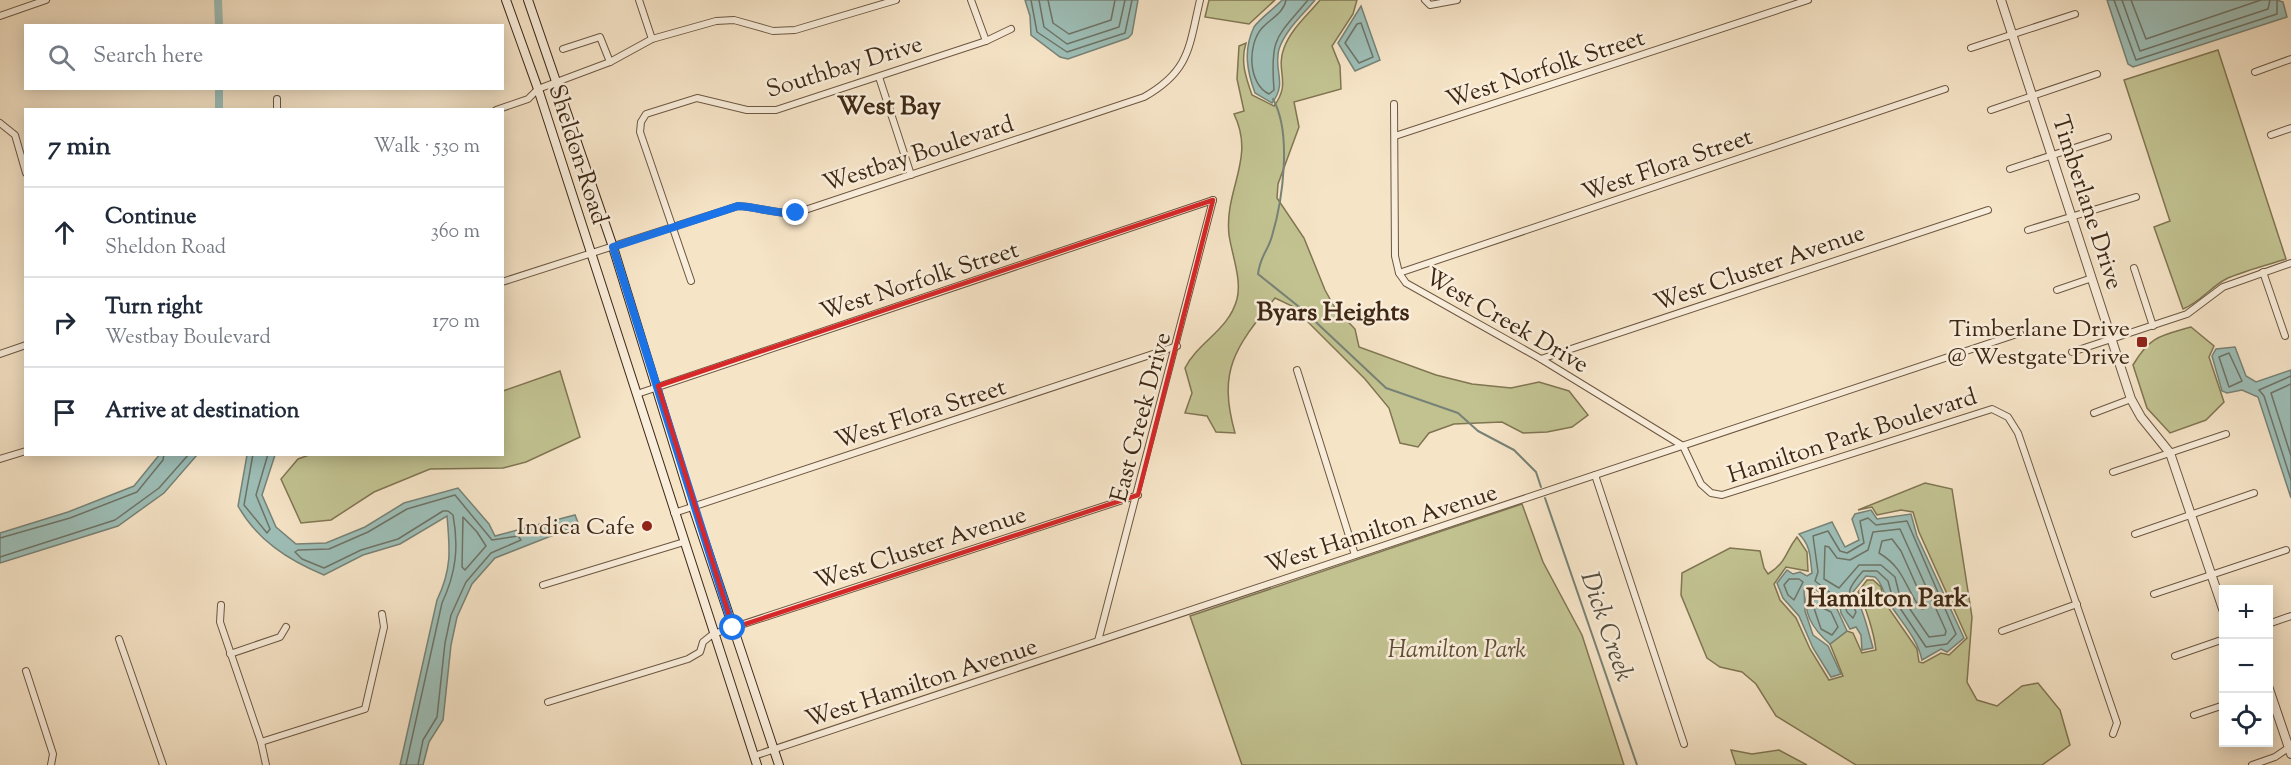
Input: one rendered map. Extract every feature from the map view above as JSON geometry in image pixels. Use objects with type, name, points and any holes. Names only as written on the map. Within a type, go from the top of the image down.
[{"type":"main road","name":"Sheldon Road","points":[[506,0],[538,89],[756,761]]},
{"type":"main road","name":"Sheldon Road","points":[[528,0],[613,247],[658,386],[693,507],[779,765]]},
{"type":"street","points":[[0,16],[46,0]]},
{"type":"street","points":[[639,0],[652,39]]},
{"type":"street","points":[[502,108],[528,99],[538,89],[610,62],[652,39],[716,21],[734,20],[773,31],[795,30],[896,0]]},
{"type":"street","points":[[971,0],[986,41]]},
{"type":"street","name":"Westbay Boulevard","points":[[504,281],[738,206],[777,214],[796,213],[1144,97],[1166,84],[1179,70],[1187,52],[1200,0]]},
{"type":"street","points":[[1425,0],[1430,5],[1457,0]]},
{"type":"street","name":"West Norfolk Street","points":[[1395,136],[1808,0]]},
{"type":"street","name":"Timberlane Drive","points":[[2001,0],[2131,399],[2141,417],[2170,453],[2219,601]]},
{"type":"street","points":[[1971,48],[2074,14]]},
{"type":"street","name":"Southbay Drive","points":[[691,281],[640,132],[641,122],[646,114],[697,98],[747,110],[776,110],[986,41],[1011,29]]},
{"type":"street","points":[[563,49],[600,37],[610,62]]},
{"type":"street","points":[[2254,72],[2291,59]]},
{"type":"street","points":[[1991,110],[2097,74]]},
{"type":"street","points":[[879,77],[912,175]]},
{"type":"street","name":"West Flora Street","points":[[1399,273],[1945,89]]},
{"type":"street","points":[[277,99],[277,108]]},
{"type":"street","name":"West Creek Drive","points":[[1394,105],[1395,256],[1399,273],[1416,291],[1541,359],[1683,446]]},
{"type":"street","points":[[0,123],[15,135],[24,166]]},
{"type":"street","points":[[2271,135],[2291,128]]},
{"type":"street","points":[[2010,169],[2108,137]]},
{"type":"street","points":[[2028,231],[2136,196]]},
{"type":"street","name":"West Norfolk Street","points":[[637,394],[1214,200]]},
{"type":"street","name":"East Creek Drive","points":[[1098,641],[1214,200]]},
{"type":"street","name":"West Cluster Avenue","points":[[1541,359],[1988,210]]},
{"type":"street","points":[[2072,352],[2187,314],[2223,287],[2291,263]]},
{"type":"street","points":[[2134,268],[2153,326]]},
{"type":"street","points":[[2263,273],[2285,336]]},
{"type":"street","points":[[2057,290],[2092,278]]},
{"type":"street","name":"West Hamilton Avenue","points":[[756,761],[774,750],[2020,333]]},
{"type":"street","points":[[0,354],[24,346]]},
{"type":"street","name":"West Flora Street","points":[[674,513],[1177,346]]},
{"type":"street","points":[[1297,370],[1355,555]]},
{"type":"street","points":[[2094,413],[2131,399]]},
{"type":"street","name":"Hamilton Park Boulevard","points":[[1683,446],[1701,484],[1712,493],[1722,495],[1992,409],[2008,417],[2018,433],[2117,723],[2113,734]]},
{"type":"street","points":[[2113,472],[2226,434]]},
{"type":"street","points":[[0,459],[24,452]]},
{"type":"street","points":[[1595,475],[1684,744]]},
{"type":"street","points":[[2135,534],[2254,493]]},
{"type":"street","name":"West Cluster Avenue","points":[[713,634],[1137,495]]},
{"type":"street","points":[[543,585],[684,542]]},
{"type":"street","points":[[2154,594],[2286,550]]},
{"type":"street","points":[[2002,631],[2077,604]]},
{"type":"street","points":[[221,605],[220,622],[261,742],[266,765]]},
{"type":"street","points":[[261,742],[365,709],[384,627],[382,614]]},
{"type":"street","points":[[2273,622],[2291,616]]},
{"type":"street","points":[[230,654],[280,637],[286,627]]},
{"type":"street","points":[[548,702],[688,659],[700,652],[703,642],[713,634]]},
{"type":"street","points":[[119,639],[163,765]]},
{"type":"street","points":[[2175,656],[2219,640]]},
{"type":"street","points":[[26,671],[53,754],[51,765]]},
{"type":"street","points":[[2252,765],[2290,749],[2270,693]]},
{"type":"street","points":[[2194,715],[2219,706]]},
{"type":"highlighted area","points":[[1213,200],[1138,495],[733,628],[658,386]]},
{"type":"green space","points":[[1209,0],[1275,0],[1249,24],[1205,17]]},
{"type":"green space","points":[[1320,0],[1357,0],[1353,14],[1332,46],[1340,66],[1341,89],[1294,102],[1299,127],[1278,184],[1277,198],[1304,238],[1325,290],[1335,308],[1355,329],[1359,347],[1436,375],[1472,384],[1511,388],[1539,382],[1569,391],[1588,415],[1572,427],[1547,432],[1523,433],[1502,422],[1454,424],[1429,433],[1418,447],[1400,443],[1389,408],[1365,379],[1292,306],[1275,298],[1240,345],[1229,375],[1228,392],[1235,433],[1216,432],[1207,416],[1185,413],[1192,393],[1185,368],[1198,350],[1221,327],[1233,310],[1237,299],[1237,276],[1229,235],[1229,218],[1242,145],[1240,130],[1234,114],[1244,111],[1237,79],[1239,46],[1246,43],[1244,63],[1252,95],[1274,106],[1282,90],[1281,64],[1287,41]]},
{"type":"green space","points":[[2218,50],[2286,259],[2228,278],[2183,309],[2154,227],[2170,221],[2124,80]]},
{"type":"green space","points":[[2191,327],[2214,346],[2209,357],[2224,402],[2206,420],[2170,433],[2147,408],[2133,365],[2145,348],[2157,338]]},
{"type":"green space","points":[[560,371],[580,437],[526,462],[503,468],[430,469],[374,492],[331,520],[301,523],[281,479],[298,459],[306,456],[504,456],[504,391]]},
{"type":"green space","points":[[1925,483],[1952,489],[1972,617],[1967,682],[1977,700],[1997,706],[2022,686],[2038,683],[2060,710],[2070,745],[2042,765],[1856,765],[1776,716],[1756,684],[1742,672],[1720,667],[1707,658],[1681,595],[1682,573],[1730,548],[1760,551],[1764,568],[1768,574],[1782,562],[1797,537],[1807,552],[1808,571],[1786,567],[1774,584],[1780,600],[1796,618],[1810,649],[1829,680],[1843,676],[1830,644],[1847,631],[1853,633],[1862,653],[1876,650],[1869,620],[1858,592],[1867,580],[1873,580],[1881,587],[1883,600],[1917,649],[1919,662],[1923,663],[1941,653],[1949,655],[1967,638],[1919,532],[1913,512],[1901,510],[1877,515],[1872,507],[1858,510]]},
{"type":"green space","name":"Hamilton Park","points":[[1522,504],[1543,562],[1582,635],[1624,765],[1242,765],[1190,616]]},
{"type":"green space","points":[[1731,750],[1752,754],[1779,750],[1807,765],[1736,765]]},
{"type":"water","points":[[1025,0],[1138,0],[1132,34],[1128,38],[1068,59],[1060,57],[1031,35],[1030,16]]},
{"type":"water","points":[[1282,0],[1315,0],[1290,29],[1279,49],[1280,82],[1277,96],[1272,103],[1255,93],[1248,69],[1247,52],[1254,27]]},
{"type":"water","points":[[2107,0],[2277,0],[2283,2],[2287,17],[2133,67],[2128,64]]},
{"type":"water","points":[[1361,6],[1380,60],[1355,71],[1338,43]]},
{"type":"water","points":[[2235,347],[2246,376],[2256,382],[2291,370],[2291,498],[2258,397],[2242,390],[2227,393],[2222,391],[2212,356],[2216,349]]},
{"type":"water","points":[[158,456],[196,456],[164,493],[118,526],[0,563],[0,533],[68,512],[134,486]]},
{"type":"water","points":[[247,456],[275,456],[262,495],[276,527],[296,544],[326,543],[365,527],[404,503],[458,488],[489,524],[495,536],[575,515],[579,525],[495,558],[472,584],[457,617],[451,645],[443,720],[429,742],[423,765],[400,765],[437,600],[448,569],[447,516],[400,544],[363,555],[324,575],[298,563],[275,548],[254,529],[238,506]]},
{"type":"water","points":[[1871,510],[1877,519],[1911,514],[1917,536],[1964,638],[1947,652],[1941,649],[1922,660],[1908,629],[1888,601],[1880,583],[1875,577],[1866,576],[1853,592],[1873,648],[1862,650],[1861,635],[1856,627],[1850,629],[1840,607],[1812,587],[1804,590],[1805,611],[1813,635],[1828,646],[1841,674],[1831,677],[1813,648],[1799,616],[1783,598],[1777,583],[1787,570],[1793,574],[1800,572],[1807,576],[1812,573],[1808,547],[1799,534],[1832,522],[1845,547],[1859,540],[1852,519],[1855,514]]},
{"type":"water","points":[[1812,591],[1837,609],[1847,631],[1830,644],[1815,628],[1808,615],[1807,593]]},
{"type":"waterway","points":[[218,0],[219,24]]},
{"type":"waterway","points":[[219,90],[219,108]]},
{"type":"waterway","name":"Dick Creek","points":[[1273,99],[1279,113],[1282,130],[1284,166],[1276,221],[1258,274],[1303,310],[1386,388],[1458,413],[1478,431],[1514,450],[1536,472],[1541,487]]},
{"type":"waterway","name":"Dick Creek","points":[[1545,498],[1637,765]]},
{"type":"place","name":"Timberlane Drive @ Westgate Drive","points":[[2142,342]]},
{"type":"place","name":"Indica Cafe","points":[[647,526]]},
{"type":"district","name":"West Bay","points":[[889,105]]},
{"type":"district","name":"Byars Heights","points":[[1333,311]]},
{"type":"district","name":"Hamilton Park","points":[[1887,597]]},
{"type":"route","points":[[733,628],[693,507],[658,386],[613,247],[738,206],[777,214],[796,213]]}]
